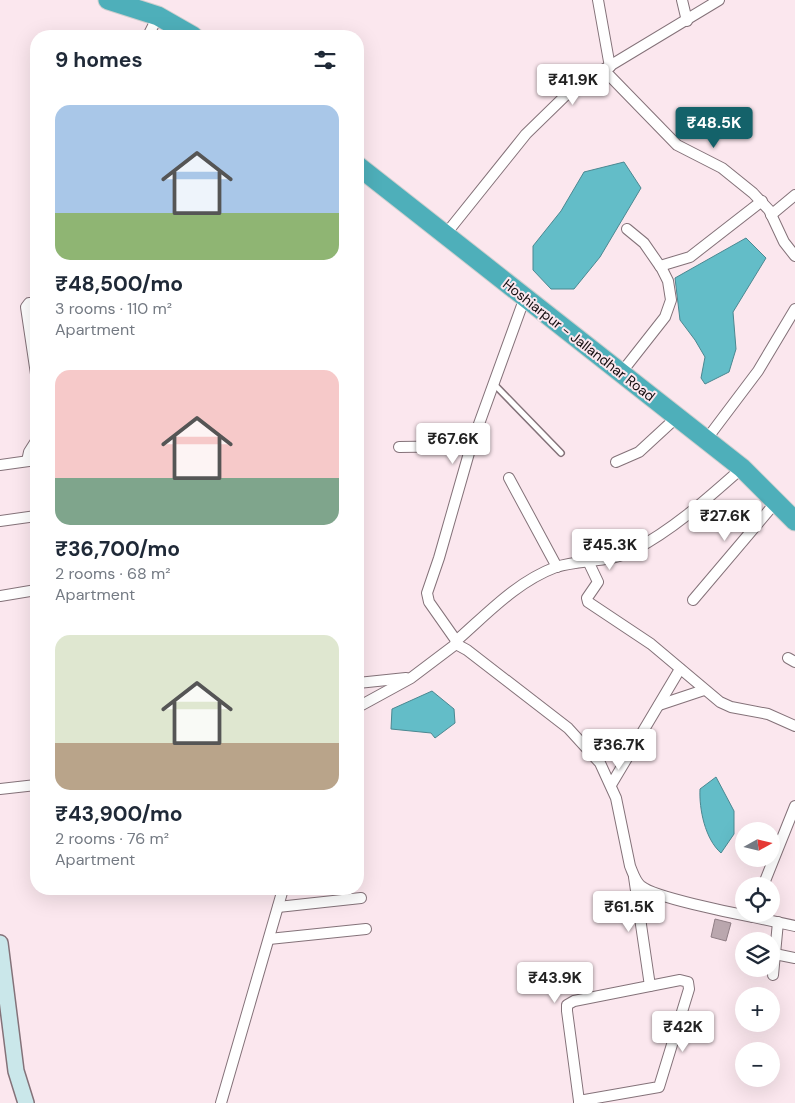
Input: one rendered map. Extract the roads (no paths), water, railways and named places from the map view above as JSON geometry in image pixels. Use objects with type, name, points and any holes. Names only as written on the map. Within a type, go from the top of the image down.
[{"type":"highway","points":[[108,0],[158,16],[182,30]]},
{"type":"highway","name":"Hoshiarpur - Jallandhar Road","points":[[364,171],[742,468],[794,519]]},
{"type":"street","points":[[138,0],[158,16],[151,30]]},
{"type":"street","points":[[598,0],[607,68],[677,144],[722,168],[762,202],[772,215],[784,242],[795,256]]},
{"type":"street","points":[[682,0],[687,21]]},
{"type":"street","points":[[445,235],[526,134],[565,96],[607,68],[719,0]]},
{"type":"street","points":[[772,215],[795,195]]},
{"type":"street","points":[[660,266],[690,257],[762,202]]},
{"type":"street","points":[[621,373],[665,316],[670,306],[668,281],[660,266],[644,243],[627,229]]},
{"type":"street","points":[[525,297],[471,446],[427,593],[429,602],[456,643],[568,728],[600,763],[616,798],[634,876],[650,986]]},
{"type":"street","points":[[30,304],[26,307],[30,334]]},
{"type":"street","points":[[706,440],[758,371],[795,309]]},
{"type":"street","points":[[616,462],[639,452],[677,417]]},
{"type":"street","points":[[399,447],[471,446]]},
{"type":"street","points":[[0,465],[30,460]]},
{"type":"street","points":[[364,704],[412,678],[456,643],[522,584],[557,567],[620,556],[634,550],[700,506],[742,468]]},
{"type":"street","points":[[508,478],[557,567]]},
{"type":"street","points":[[693,600],[776,502]]},
{"type":"street","points":[[0,521],[30,517]]},
{"type":"street","points":[[588,561],[598,579],[598,584],[587,598],[588,602],[635,632],[726,706],[768,714],[795,726]]},
{"type":"street","points":[[0,596],[30,591]]},
{"type":"street","points":[[611,786],[680,669]]},
{"type":"street","points":[[364,682],[412,678]]},
{"type":"street","points":[[659,705],[704,690]]},
{"type":"street","points":[[0,789],[30,785]]},
{"type":"street","points":[[767,877],[795,806]]},
{"type":"street","points":[[634,876],[640,886],[655,893],[735,911]]},
{"type":"street","points":[[221,1103],[281,895]]},
{"type":"street","points":[[278,907],[361,898]]},
{"type":"street","points":[[777,932],[778,922],[795,926]]},
{"type":"street","points":[[269,939],[366,929]]},
{"type":"street","points":[[0,943],[16,1071],[26,1103]]},
{"type":"street","points":[[780,955],[795,958]]},
{"type":"street","points":[[680,980],[685,980],[689,985],[661,1084],[654,1089],[579,1102],[567,1005],[574,1001],[650,986],[680,980]]},
{"type":"lane","points":[[493,383],[561,453]]},
{"type":"water","points":[[624,162],[641,188],[600,257],[574,289],[551,289],[533,270],[533,246],[561,211],[584,172]]},
{"type":"water","points":[[746,238],[766,258],[733,312],[736,349],[729,372],[705,384],[701,378],[705,357],[680,320],[675,278]]},
{"type":"water","points":[[432,691],[454,709],[455,723],[435,738],[431,733],[391,729],[392,709]]},
{"type":"water","points":[[716,777],[734,811],[734,834],[721,853],[715,847],[707,832],[700,797],[700,789]]}]
